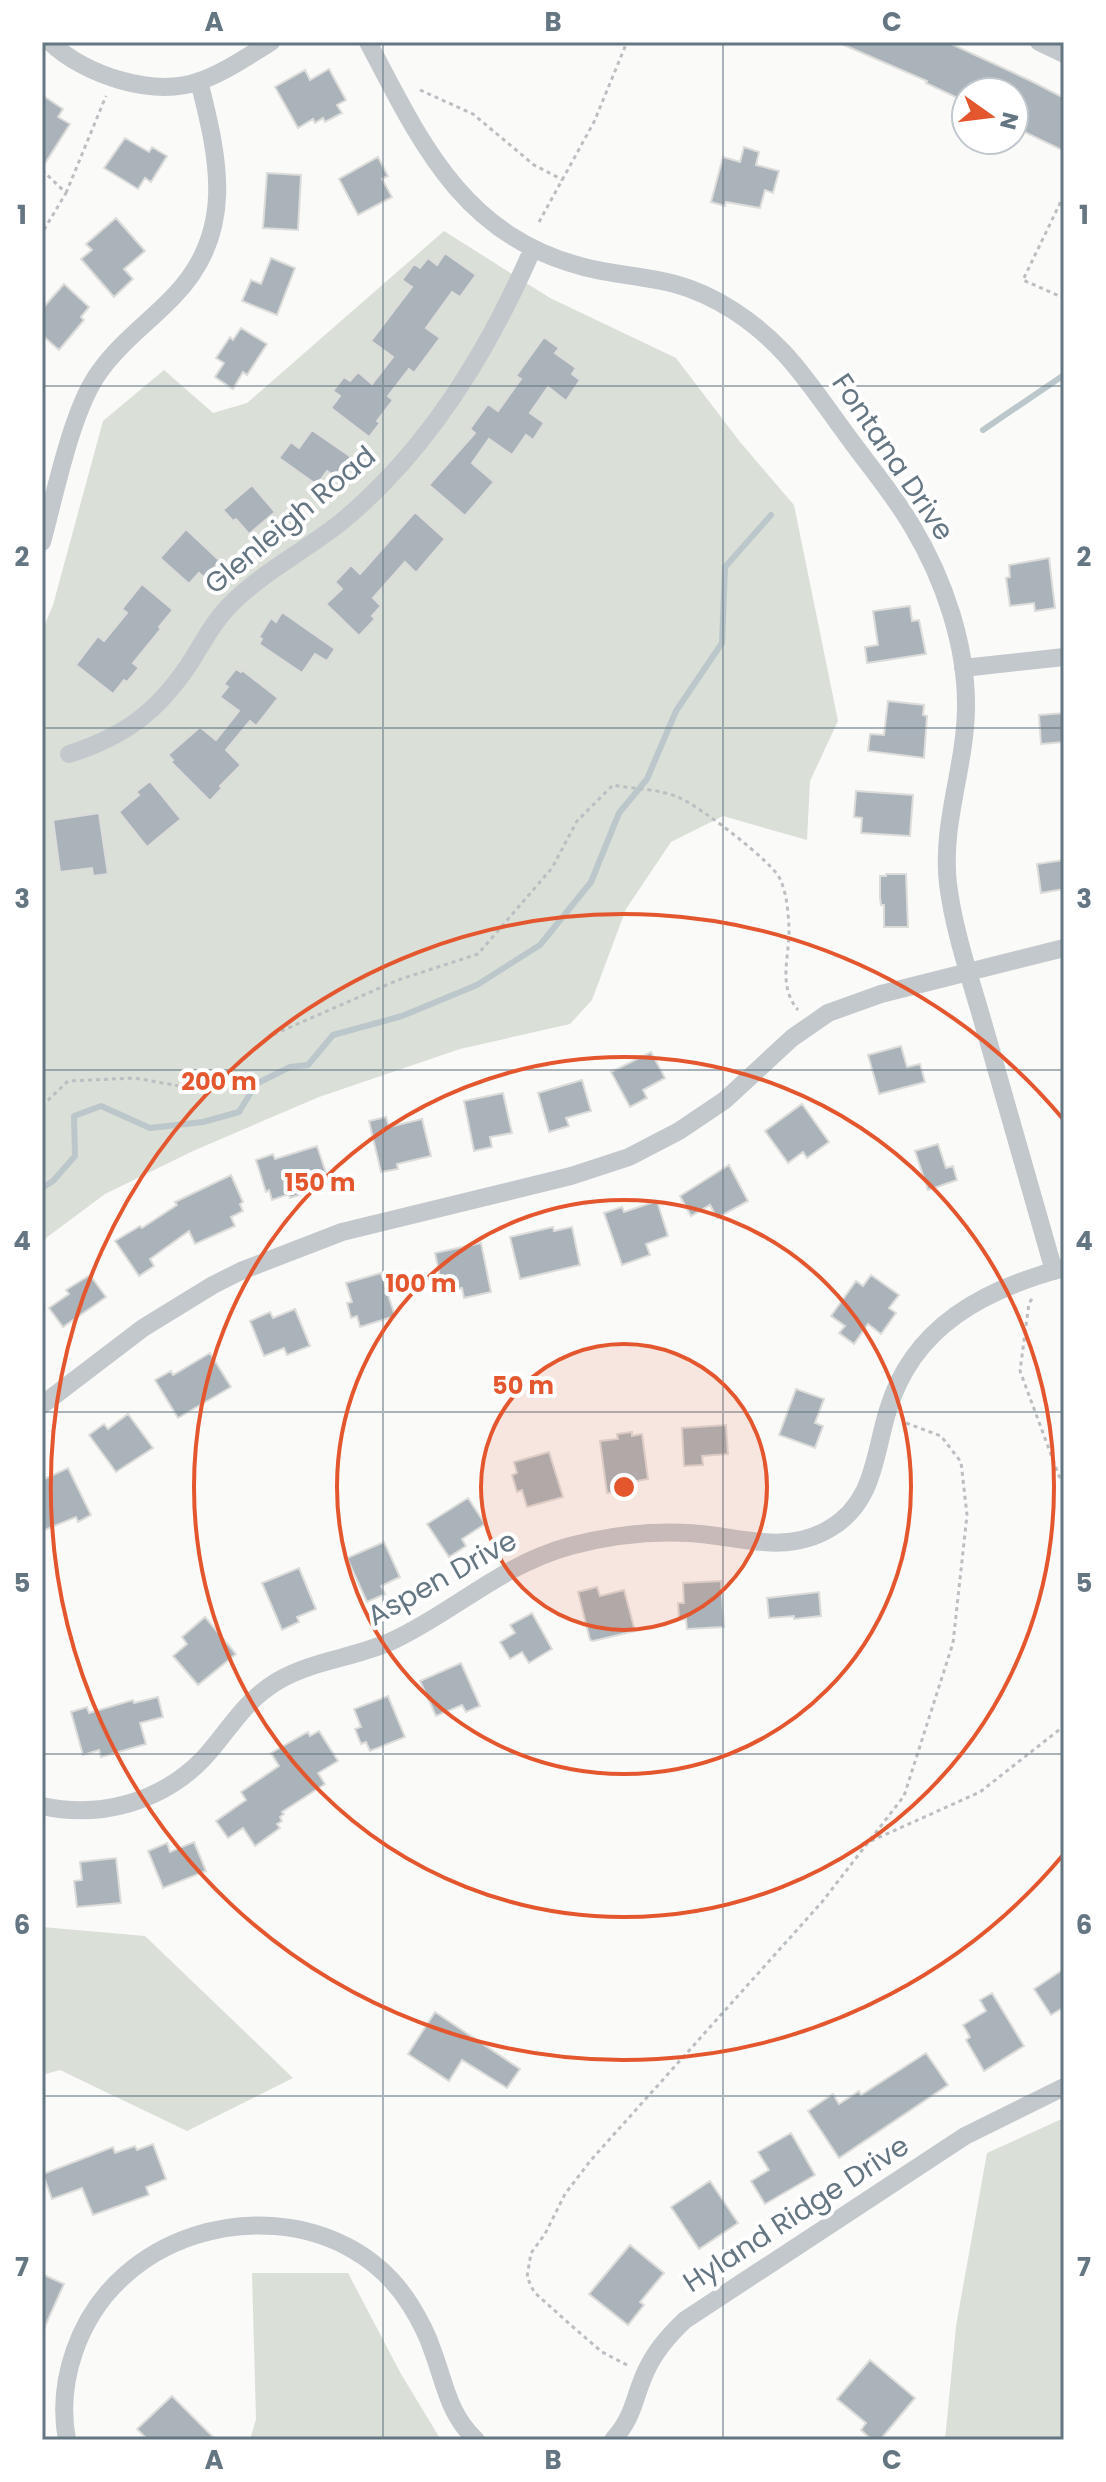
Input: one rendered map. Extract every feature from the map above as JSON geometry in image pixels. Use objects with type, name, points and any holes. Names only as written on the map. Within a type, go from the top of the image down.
[{"type":"street","points":[[50,42],[74,61],[111,77],[163,86],[199,81],[271,42]]},
{"type":"street","name":"Fontana Drive","points":[[368,42],[415,133],[439,170],[486,217],[533,248],[582,267],[661,281],[704,294],[726,306],[767,336],[801,373],[911,525],[937,576],[963,668],[965,733],[949,823],[947,862],[952,905],[968,970],[1059,1269]]},
{"type":"street","points":[[1039,42],[1064,54]]},
{"type":"street","points":[[42,542],[86,395],[99,372],[191,279],[205,254],[214,226],[218,172],[199,81]]},
{"type":"street","name":"Glenleigh Road","points":[[69,754],[99,745],[138,722],[165,698],[190,663],[206,633],[243,593],[341,522],[395,470],[473,366],[512,296],[533,248]]},
{"type":"street","points":[[963,668],[1064,657]]},
{"type":"street","points":[[42,1405],[143,1328],[241,1271],[342,1232],[571,1176],[629,1157],[679,1131],[725,1100],[792,1038],[828,1013],[870,997],[968,970],[1064,948]]},
{"type":"street","name":"Aspen Drive","points":[[42,1806],[78,1811],[101,1810],[145,1798],[165,1788],[202,1760],[241,1710],[276,1682],[304,1669],[391,1641],[423,1626],[492,1579],[542,1556],[629,1535],[689,1533],[788,1544],[830,1529],[846,1517],[869,1484],[887,1410],[896,1387],[921,1345],[938,1327],[984,1296],[1059,1269]]},
{"type":"street","name":"Hyland Ridge Drive","points":[[613,2440],[634,2410],[645,2372],[656,2353],[685,2320],[965,2136],[1064,2087]]},
{"type":"street","points":[[67,2440],[64,2393],[71,2361],[83,2330],[101,2302],[122,2277],[150,2255],[212,2228],[247,2225],[307,2231],[331,2240],[354,2251],[393,2283],[423,2327],[456,2417],[476,2440]]},
{"type":"path","points":[[539,222],[594,122],[627,42]]},
{"type":"path","points":[[42,233],[66,193],[105,101],[111,77]]},
{"type":"path","points":[[420,90],[473,114],[534,165],[563,180]]},
{"type":"path","points":[[42,170],[66,193]]},
{"type":"path","points":[[1064,195],[1023,280],[1064,298]]},
{"type":"path","points":[[42,1106],[68,1081],[135,1078],[207,1091],[270,1036],[398,980],[478,954],[552,868],[577,821],[613,785],[680,798],[749,845],[779,875],[787,897],[789,930],[785,982],[789,999],[798,1010]]},
{"type":"path","points":[[1032,1299],[1020,1371],[1059,1476],[1064,1482]]},
{"type":"path","points":[[632,2368],[602,2352],[534,2292],[527,2277],[531,2253],[545,2234],[565,2194],[591,2160],[822,1902],[904,1796],[953,1643],[967,1515],[961,1462],[941,1436],[906,1423]]},
{"type":"path","points":[[868,1843],[980,1792],[1064,1726]]},
{"type":"shaded area","points":[[444,231],[550,298],[676,358],[740,442],[794,505],[838,721],[810,781],[807,840],[723,816],[671,842],[626,909],[592,1000],[570,1024],[460,1049],[319,1097],[193,1151],[105,1194],[42,1241],[42,631],[53,605],[103,421],[164,370],[213,413],[247,403]]},
{"type":"shaded area","points":[[42,1927],[145,1936],[293,2078],[187,2131],[60,2070],[42,2075]]},
{"type":"shaded area","points":[[1064,2118],[1064,2440],[945,2440],[956,2326],[987,2153]]},
{"type":"shaded area","points":[[252,2273],[348,2273],[401,2374],[441,2440],[250,2440],[256,2419]]},
{"type":"building","points":[[837,42],[947,42],[1020,76],[950,76],[950,94],[927,81]]},
{"type":"building","points":[[329,69],[346,100],[337,105],[342,113],[325,122],[323,118],[315,123],[313,119],[298,128],[275,87],[305,70],[310,80]]},
{"type":"building","points":[[1030,81],[1064,98],[1064,151],[1030,135]]},
{"type":"building","points":[[42,95],[63,109],[58,117],[70,124],[42,168]]},
{"type":"building","points":[[125,138],[149,152],[152,147],[167,156],[151,182],[145,178],[138,189],[104,168]]},
{"type":"building","points":[[744,147],[759,152],[756,165],[779,171],[773,193],[765,190],[760,208],[711,202],[723,157],[740,162]]},
{"type":"building","points":[[378,157],[388,176],[382,179],[392,197],[358,215],[339,179]]},
{"type":"building","points":[[267,173],[301,175],[298,230],[263,228]]},
{"type":"building","points":[[116,218],[145,251],[124,269],[133,279],[114,297],[81,259],[92,250],[86,244]]},
{"type":"building","points":[[445,253],[476,275],[460,297],[452,292],[426,328],[440,338],[414,373],[409,369],[388,396],[393,400],[369,437],[331,408],[340,396],[333,391],[344,377],[350,381],[358,372],[372,384],[393,357],[371,341],[412,287],[402,280],[414,264],[420,268],[428,258],[437,265]]},
{"type":"building","points":[[271,258],[295,268],[277,315],[242,301],[251,280],[261,284]]},
{"type":"building","points":[[64,284],[89,307],[81,317],[84,320],[59,350],[42,335],[42,309]]},
{"type":"building","points":[[241,328],[267,344],[247,375],[243,372],[233,389],[215,377],[224,363],[216,358],[230,337],[233,340]]},
{"type":"building","points":[[544,337],[559,348],[555,353],[576,368],[572,374],[580,380],[566,401],[548,387],[530,413],[544,423],[533,440],[526,435],[512,455],[489,439],[472,463],[494,482],[465,516],[429,485],[475,433],[470,429],[488,404],[498,411],[521,379],[516,376]]},
{"type":"building","points":[[312,430],[351,457],[336,478],[327,471],[317,485],[279,458],[291,442],[299,448]]},
{"type":"building","points":[[252,485],[275,512],[249,534],[223,510]]},
{"type":"building","points":[[415,512],[445,539],[416,573],[405,562],[373,598],[381,606],[372,616],[375,619],[359,636],[326,604],[342,589],[335,582],[351,565],[360,574]]},
{"type":"building","points":[[186,529],[220,561],[205,578],[199,573],[189,584],[160,558]]},
{"type":"building","points":[[1049,558],[1055,608],[1035,611],[1034,603],[1010,606],[1006,578],[1010,577],[1009,565]]},
{"type":"building","points":[[142,584],[173,610],[133,663],[139,668],[113,694],[76,665],[98,636],[104,641],[127,613],[122,609]]},
{"type":"building","points":[[910,606],[912,621],[919,620],[926,654],[867,663],[865,647],[878,645],[873,611]]},
{"type":"building","points":[[282,612],[335,649],[327,661],[315,654],[302,673],[259,644],[262,639],[259,637],[271,618],[276,622]]},
{"type":"building","points":[[236,669],[242,670],[278,698],[256,726],[250,721],[226,750],[241,765],[210,801],[171,762],[173,760],[168,755],[200,727],[216,740],[239,711],[220,697],[228,687],[224,684]]},
{"type":"building","points":[[888,701],[924,705],[923,715],[927,716],[924,758],[868,751],[870,734],[884,735]]},
{"type":"building","points":[[1064,713],[1064,742],[1041,744],[1039,715]]},
{"type":"building","points":[[150,781],[181,819],[147,847],[119,812]]},
{"type":"building","points":[[856,791],[913,795],[910,836],[861,833],[862,818],[854,817]]},
{"type":"building","points":[[99,813],[108,874],[93,876],[92,868],[60,872],[53,820]]},
{"type":"building","points":[[1064,860],[1064,889],[1041,893],[1037,864]]},
{"type":"building","points":[[906,874],[908,927],[884,927],[880,876]]},
{"type":"building","points":[[901,1046],[907,1067],[920,1064],[925,1082],[879,1094],[868,1055]]},
{"type":"building","points":[[651,1052],[665,1078],[643,1090],[647,1098],[630,1107],[611,1072]]},
{"type":"building","points":[[582,1080],[591,1111],[566,1118],[569,1126],[549,1132],[538,1093]]},
{"type":"building","points":[[503,1093],[512,1133],[490,1137],[492,1147],[474,1151],[464,1101]]},
{"type":"building","points":[[802,1104],[829,1142],[807,1158],[803,1152],[788,1163],[765,1131]]},
{"type":"building","points":[[386,1117],[389,1127],[422,1119],[431,1156],[397,1164],[398,1169],[381,1172],[369,1121]]},
{"type":"building","points":[[938,1144],[946,1168],[953,1166],[957,1180],[928,1190],[915,1151]]},
{"type":"building","points":[[317,1146],[330,1185],[290,1198],[289,1194],[272,1200],[269,1190],[266,1192],[256,1160],[273,1154],[275,1159]]},
{"type":"building","points":[[729,1165],[748,1201],[717,1218],[710,1205],[691,1216],[680,1196]]},
{"type":"building","points":[[231,1175],[243,1202],[240,1204],[243,1211],[231,1217],[235,1226],[195,1244],[189,1231],[150,1259],[154,1266],[139,1276],[115,1241],[140,1226],[142,1228],[177,1205],[175,1202]]},
{"type":"building","points":[[657,1201],[668,1236],[646,1244],[650,1255],[622,1265],[604,1213],[622,1207],[624,1212]]},
{"type":"building","points":[[553,1227],[554,1231],[572,1227],[580,1265],[520,1279],[510,1237]]},
{"type":"building","points":[[481,1243],[491,1292],[464,1298],[462,1288],[443,1292],[435,1253]]},
{"type":"building","points":[[381,1273],[395,1316],[360,1327],[357,1316],[351,1318],[347,1303],[352,1302],[346,1283]]},
{"type":"building","points":[[90,1275],[106,1297],[63,1327],[49,1308],[69,1294],[66,1290]]},
{"type":"building","points":[[871,1275],[899,1295],[889,1308],[896,1313],[881,1334],[868,1324],[854,1344],[839,1333],[845,1326],[831,1316],[856,1281],[863,1286]]},
{"type":"building","points":[[295,1309],[310,1346],[287,1355],[284,1348],[264,1356],[250,1321],[270,1312],[273,1318]]},
{"type":"building","points":[[210,1353],[231,1387],[178,1418],[155,1380],[171,1371],[173,1375]]},
{"type":"building","points":[[796,1389],[824,1399],[815,1423],[823,1426],[815,1448],[779,1435]]},
{"type":"building","points":[[128,1414],[153,1448],[116,1472],[89,1435],[104,1424],[108,1429]]},
{"type":"building","points":[[726,1425],[728,1454],[702,1456],[703,1465],[684,1466],[682,1428]]},
{"type":"building","points":[[632,1432],[632,1436],[642,1434],[648,1479],[626,1483],[627,1490],[607,1493],[600,1441],[618,1439],[617,1434]]},
{"type":"building","points":[[549,1452],[563,1497],[527,1507],[522,1490],[517,1492],[512,1475],[517,1473],[514,1462]]},
{"type":"building","points":[[68,1468],[91,1515],[78,1522],[76,1517],[42,1531],[42,1480]]},
{"type":"building","points":[[468,1498],[485,1524],[462,1539],[466,1546],[449,1557],[427,1524]]},
{"type":"building","points":[[384,1542],[400,1577],[381,1586],[385,1594],[367,1602],[347,1558]]},
{"type":"building","points":[[299,1568],[316,1609],[297,1617],[299,1622],[282,1630],[262,1583]]},
{"type":"building","points":[[721,1581],[724,1627],[687,1629],[686,1619],[679,1620],[678,1603],[684,1603],[683,1583]]},
{"type":"building","points":[[597,1587],[600,1596],[624,1590],[635,1631],[590,1640],[578,1592]]},
{"type":"building","points":[[819,1592],[821,1616],[769,1618],[767,1598]]},
{"type":"building","points":[[532,1613],[552,1649],[529,1663],[522,1652],[510,1659],[500,1642],[515,1633],[510,1625]]},
{"type":"building","points":[[205,1617],[236,1654],[198,1685],[173,1656],[187,1644],[182,1637]]},
{"type":"building","points":[[461,1663],[480,1706],[466,1712],[462,1705],[436,1716],[420,1681]]},
{"type":"building","points":[[388,1696],[405,1737],[370,1751],[366,1742],[361,1744],[355,1729],[361,1727],[354,1709]]},
{"type":"building","points":[[158,1697],[163,1717],[140,1723],[146,1744],[101,1757],[99,1750],[83,1755],[71,1712],[87,1707],[89,1713],[133,1700],[134,1703]]},
{"type":"building","points":[[319,1731],[338,1761],[318,1773],[325,1784],[282,1812],[282,1821],[277,1824],[280,1828],[255,1846],[243,1828],[228,1838],[216,1821],[246,1800],[241,1792],[279,1766],[271,1753],[308,1732],[310,1736]]},
{"type":"building","points":[[194,1842],[206,1871],[163,1888],[148,1851],[167,1843],[170,1852]]},
{"type":"building","points":[[116,1858],[121,1903],[77,1907],[74,1881],[82,1880],[80,1862]]},
{"type":"building","points":[[1064,1969],[1064,2007],[1051,2015],[1034,1989]]},
{"type":"building","points":[[992,1993],[1024,2046],[984,2071],[966,2040],[970,2037],[963,2025],[986,2011],[980,2000]]},
{"type":"building","points":[[435,2012],[520,2069],[507,2088],[462,2060],[449,2081],[408,2054]]},
{"type":"building","points":[[926,2053],[948,2085],[839,2158],[808,2111],[833,2094],[839,2104],[859,2091],[861,2095]]},
{"type":"building","points":[[791,2133],[815,2175],[765,2204],[751,2181],[769,2170],[758,2152]]},
{"type":"building","points":[[153,2144],[166,2179],[146,2187],[149,2195],[93,2215],[82,2188],[52,2199],[43,2174],[113,2147],[115,2153]]},
{"type":"building","points":[[710,2181],[738,2223],[699,2249],[671,2207]]},
{"type":"building","points":[[630,2245],[664,2273],[640,2302],[644,2305],[628,2325],[589,2294]]},
{"type":"building","points":[[42,2274],[64,2284],[42,2333]]},
{"type":"building","points":[[870,2360],[915,2398],[880,2440],[872,2440],[861,2430],[866,2423],[837,2399]]},
{"type":"building","points":[[172,2396],[216,2440],[148,2440],[137,2429]]},
{"type":"waterway","points":[[983,430],[1064,375]]},
{"type":"waterway","points":[[42,1188],[53,1181],[75,1156],[74,1116],[101,1106],[150,1128],[203,1122],[239,1112],[256,1084],[290,1067],[308,1065],[333,1035],[402,1016],[477,985],[540,945],[591,882],[619,813],[647,779],[676,711],[722,643],[725,567],[771,515]]}]
